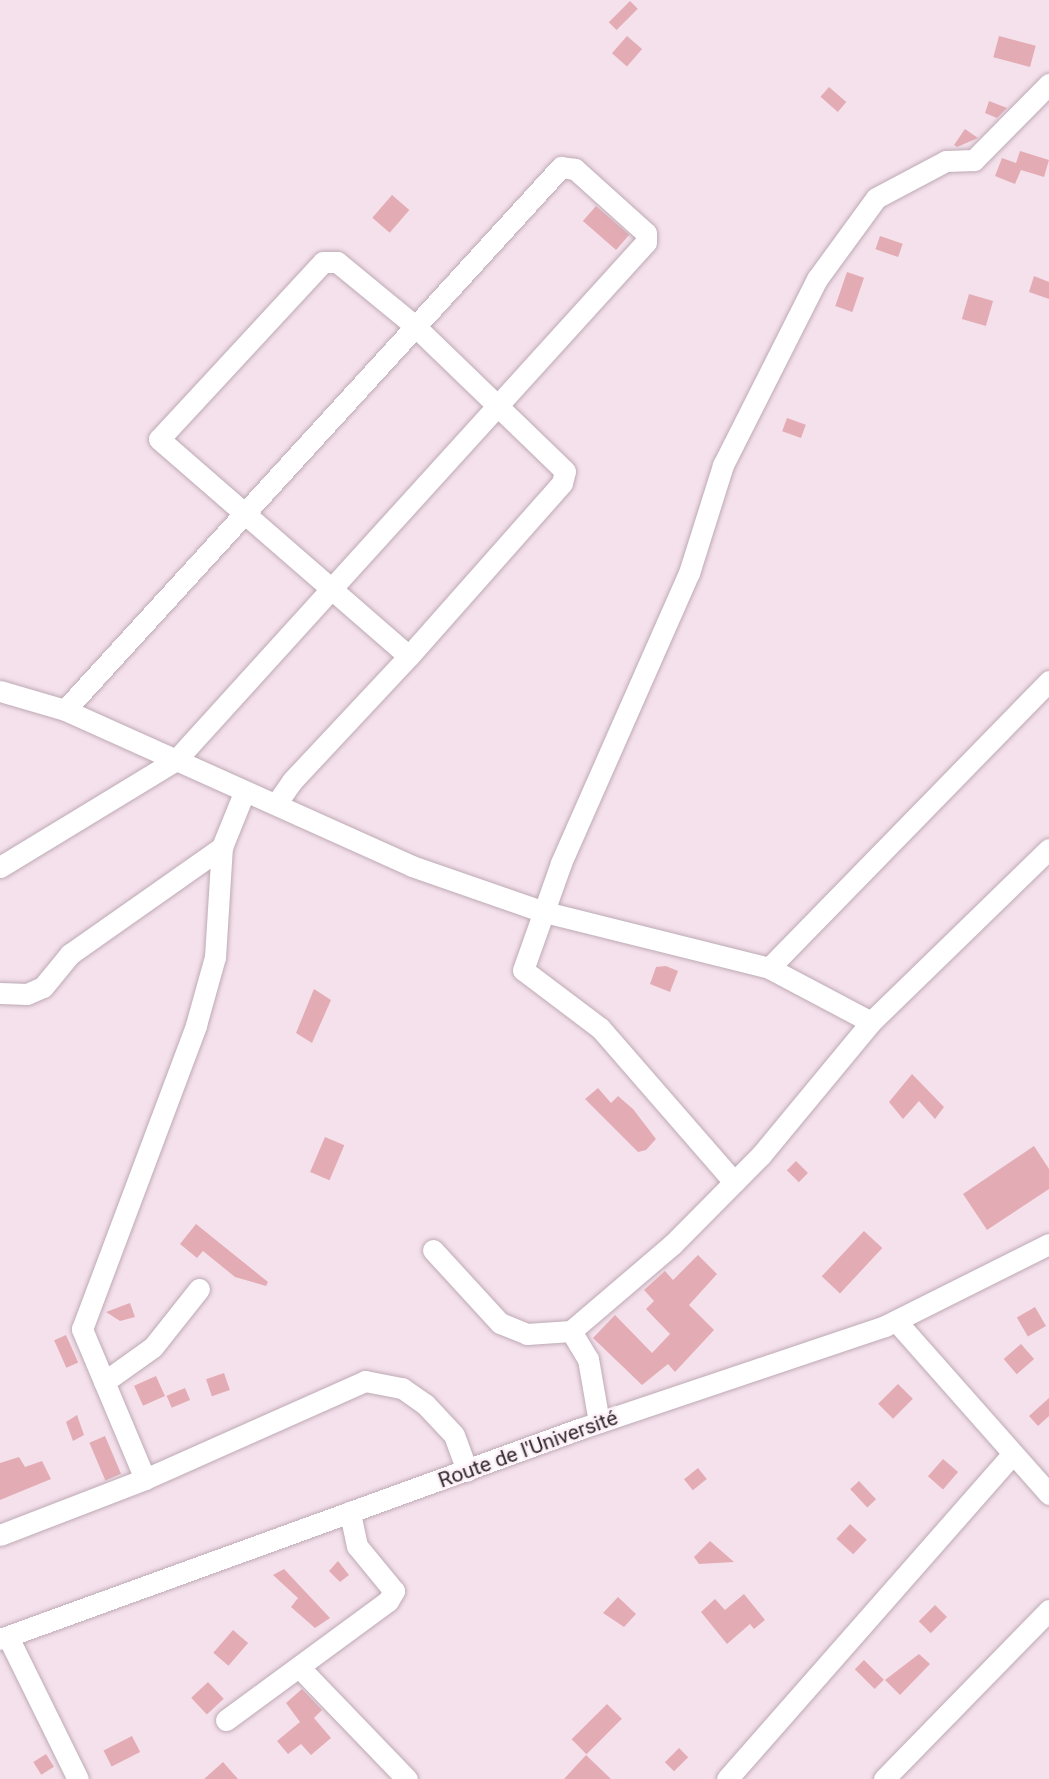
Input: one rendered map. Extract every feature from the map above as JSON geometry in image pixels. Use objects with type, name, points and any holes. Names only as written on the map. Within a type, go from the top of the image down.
[{"type":"street","points":[[734,1182],[600,1028],[523,970],[541,911],[689,573],[723,466],[817,279],[876,198],[946,161],[974,159],[1049,84]]},
{"type":"street","points":[[0,867],[176,760],[646,243],[646,233],[575,169],[561,167],[247,514],[65,710]]},
{"type":"street","points":[[276,804],[409,656],[562,483],[559,461],[415,326],[331,261],[230,359],[159,439],[333,587],[409,656]]},
{"type":"street","points":[[769,968],[1049,681]]},
{"type":"street","points":[[0,691],[65,710],[176,760],[243,795],[276,804],[412,866],[541,911],[769,968],[871,1022]]},
{"type":"street","points":[[145,1479],[82,1329],[86,1309],[197,1025],[215,957],[222,847],[243,795]]},
{"type":"street","points":[[0,993],[27,994],[43,987],[70,954],[222,847]]},
{"type":"street","points":[[433,1250],[500,1323],[527,1334],[571,1331],[734,1182],[871,1022],[1049,849]]},
{"type":"street","name":"Route de l'Université","points":[[4,1638],[599,1423],[896,1321],[1049,1244]]},
{"type":"street","points":[[104,1382],[153,1347],[199,1289]]},
{"type":"street","points":[[896,1321],[1011,1456],[1049,1494]]},
{"type":"street","points":[[571,1331],[587,1359],[599,1423]]},
{"type":"street","points":[[0,1535],[145,1479],[365,1381],[402,1388],[425,1404],[454,1435],[467,1471]]},
{"type":"street","points":[[727,1779],[1011,1456]]},
{"type":"street","points":[[226,1720],[300,1668],[394,1591],[357,1546],[350,1512]]},
{"type":"street","points":[[884,1779],[1049,1610]]},
{"type":"street","points":[[4,1638],[78,1779]]},
{"type":"street","points":[[300,1668],[407,1779]]},
{"type":"building","points":[[630,1],[638,9],[617,30],[609,22]]},
{"type":"building","points":[[627,36],[642,49],[627,66],[612,53]]},
{"type":"building","points":[[999,36],[1036,46],[1030,67],[993,57]]},
{"type":"building","points":[[829,87],[846,102],[838,112],[820,97]]},
{"type":"building","points":[[989,101],[1007,108],[997,118],[985,113]]},
{"type":"building","points":[[965,129],[978,138],[957,147],[954,145]]},
{"type":"building","points":[[1020,151],[1049,160],[1044,177],[1021,170],[1015,184],[995,176],[1002,158],[1016,163]]},
{"type":"building","points":[[392,195],[409,210],[390,233],[372,218]]},
{"type":"building","points":[[596,206],[629,235],[616,250],[583,221]]},
{"type":"building","points":[[880,236],[903,244],[898,257],[875,249]]},
{"type":"building","points":[[847,272],[864,278],[852,312],[835,306]]},
{"type":"building","points":[[1034,276],[1049,282],[1049,299],[1029,292]]},
{"type":"building","points":[[969,294],[993,301],[986,326],[962,319]]},
{"type":"building","points":[[787,418],[806,425],[801,438],[782,431]]},
{"type":"building","points":[[666,966],[678,971],[670,992],[650,984],[656,967]]},
{"type":"building","points":[[314,989],[331,1000],[312,1043],[296,1033]]},
{"type":"building","points":[[912,1074],[944,1107],[935,1119],[919,1101],[903,1119],[889,1102]]},
{"type":"building","points":[[598,1088],[611,1103],[618,1096],[633,1109],[656,1139],[646,1150],[638,1152],[585,1099]]},
{"type":"building","points":[[325,1137],[344,1145],[329,1180],[310,1172]]},
{"type":"building","points":[[1034,1146],[1049,1169],[1049,1189],[987,1230],[963,1194]]},
{"type":"building","points":[[796,1161],[808,1173],[799,1182],[787,1170]]},
{"type":"building","points":[[196,1224],[268,1282],[266,1286],[235,1277],[203,1251],[197,1258],[180,1244]]},
{"type":"building","points":[[864,1231],[882,1248],[840,1293],[822,1276]]},
{"type":"building","points":[[698,1255],[717,1274],[689,1305],[714,1330],[675,1372],[668,1364],[642,1385],[593,1338],[615,1315],[652,1353],[670,1334],[646,1309],[654,1301],[644,1290],[665,1271],[673,1280]]},
{"type":"building","points":[[130,1303],[135,1317],[120,1321],[106,1312]]},
{"type":"building","points":[[1035,1307],[1046,1326],[1028,1337],[1017,1318]]},
{"type":"building","points":[[66,1335],[78,1362],[66,1368],[54,1340]]},
{"type":"building","points":[[1021,1344],[1034,1359],[1017,1374],[1004,1359]]},
{"type":"building","points":[[224,1373],[230,1390],[212,1396],[206,1379]]},
{"type":"building","points":[[156,1376],[165,1396],[143,1406],[134,1386]]},
{"type":"building","points":[[898,1384],[913,1399],[893,1419],[878,1404]]},
{"type":"building","points":[[185,1388],[190,1400],[172,1408],[167,1396]]},
{"type":"building","points":[[1049,1398],[1049,1416],[1038,1426],[1029,1416]]},
{"type":"building","points":[[77,1415],[84,1435],[73,1441],[66,1422]]},
{"type":"building","points":[[105,1436],[121,1474],[105,1480],[89,1443]]},
{"type":"building","points":[[19,1457],[25,1467],[42,1461],[51,1479],[0,1500],[0,1463]]},
{"type":"building","points":[[943,1459],[958,1472],[943,1489],[928,1476]]},
{"type":"building","points":[[698,1468],[707,1479],[693,1490],[684,1479]]},
{"type":"building","points":[[859,1481],[876,1499],[867,1507],[850,1489]]},
{"type":"building","points":[[850,1524],[867,1540],[853,1554],[836,1539]]},
{"type":"building","points":[[710,1541],[734,1562],[699,1564],[694,1557]]},
{"type":"building","points":[[338,1561],[349,1575],[340,1582],[329,1571]]},
{"type":"building","points":[[284,1569],[330,1618],[315,1628],[291,1607],[298,1598],[273,1575]]},
{"type":"building","points":[[744,1594],[765,1620],[754,1629],[750,1624],[727,1644],[701,1612],[715,1599],[725,1610]]},
{"type":"building","points":[[618,1597],[636,1614],[624,1627],[603,1613]]},
{"type":"building","points":[[935,1605],[947,1617],[931,1633],[919,1621]]},
{"type":"building","points":[[233,1630],[248,1643],[228,1666],[213,1653]]},
{"type":"building","points":[[919,1654],[930,1664],[900,1695],[885,1680]]},
{"type":"building","points":[[864,1660],[884,1680],[875,1689],[855,1669]]},
{"type":"building","points":[[208,1682],[224,1699],[207,1715],[191,1698]]},
{"type":"building","points":[[302,1689],[322,1710],[314,1718],[331,1738],[311,1755],[301,1744],[288,1754],[277,1741],[300,1722],[286,1703]]},
{"type":"building","points":[[607,1704],[622,1719],[586,1754],[572,1739]]},
{"type":"building","points":[[132,1736],[140,1752],[112,1767],[103,1751]]},
{"type":"building","points":[[679,1748],[688,1757],[674,1771],[665,1762]]},
{"type":"building","points":[[46,1754],[54,1767],[41,1775],[33,1762]]},
{"type":"building","points":[[586,1755],[611,1779],[564,1779]]},
{"type":"building","points":[[223,1762],[238,1779],[204,1779]]}]
